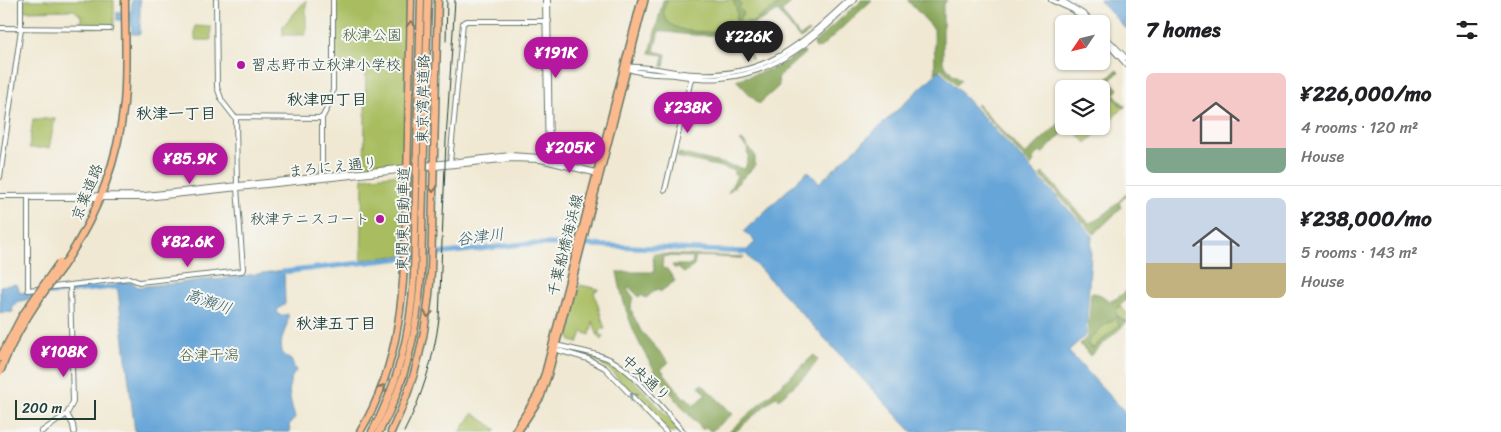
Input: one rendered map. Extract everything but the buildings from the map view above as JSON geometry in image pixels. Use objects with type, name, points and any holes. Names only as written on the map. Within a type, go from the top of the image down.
[{"type":"highway","name":"京葉道路","points":[[0,372],[22,324],[89,222],[99,196],[118,118],[121,90],[123,22],[121,0]]},
{"type":"highway","name":"京葉道路","points":[[123,10],[125,0]]},
{"type":"highway","name":"東京湾岸道路","points":[[361,432],[384,383],[394,347],[401,310],[405,247],[411,0]]},
{"type":"highway","name":"東関東自動車道","points":[[379,432],[398,391],[409,358],[418,312],[422,106],[421,0]]},
{"type":"highway","name":"東関東自動車道","points":[[422,106],[428,0]]},
{"type":"highway","name":"東京湾岸道路","points":[[390,432],[407,395],[419,360],[428,315],[432,245],[438,0]]},
{"type":"highway","name":"京葉道路","points":[[0,358],[22,316],[61,265]]},
{"type":"highway","name":"東関東自動車道","points":[[372,432],[388,400],[402,360],[418,276]]},
{"type":"main road","name":"千葉船橋海浜線","points":[[626,68],[641,0]]},
{"type":"main road","name":"千葉船橋海浜線","points":[[518,432],[544,390],[598,173],[645,0]]},
{"type":"main road","name":"千葉船橋海浜線","points":[[514,432],[540,388],[554,347]]},
{"type":"street","points":[[0,177],[21,29],[21,0]]},
{"type":"street","points":[[28,197],[28,290],[129,278],[139,282],[242,271],[237,187],[237,125],[235,117],[222,101],[217,87],[216,0]]},
{"type":"street","points":[[322,178],[322,118],[333,94],[332,0]]},
{"type":"street","points":[[546,0],[549,160]]},
{"type":"street","points":[[692,76],[720,74],[762,64],[776,58],[807,39],[849,0]]},
{"type":"street","points":[[626,68],[704,79],[734,76],[763,68],[778,62],[811,40],[854,0]]},
{"type":"street","points":[[1051,0],[1073,10],[1078,15]]},
{"type":"street","points":[[1061,0],[1086,15]]},
{"type":"street","points":[[450,162],[463,23],[467,21],[547,21]]},
{"type":"street","points":[[0,28],[110,29]]},
{"type":"street","points":[[1110,44],[1126,58]]},
{"type":"street","points":[[1110,46],[1126,64]]},
{"type":"street","points":[[665,190],[692,76]]},
{"type":"street","points":[[235,117],[322,118]]},
{"type":"street","name":"まろにえ通り","points":[[434,166],[450,162],[510,155],[549,160],[598,173]]},
{"type":"street","name":"まろにえ通り","points":[[0,197],[145,195],[407,168],[511,159],[549,160]]},
{"type":"street","points":[[41,432],[67,414],[73,402],[70,286]]},
{"type":"street","name":"中央通り","points":[[554,347],[588,359],[605,368],[666,432]]},
{"type":"street","name":"中央通り","points":[[554,347],[605,358],[618,364],[635,379],[684,432]]},
{"type":"street","points":[[67,414],[74,432]]},
{"type":"green space","points":[[24,0],[114,0],[114,27],[81,27],[81,16],[74,10],[25,11]]},
{"type":"green space","points":[[306,0],[306,35],[283,35],[283,26]]},
{"type":"green space","name":"秋津公園","points":[[335,0],[407,0],[405,140],[404,161],[401,164],[364,168],[366,69],[338,67],[335,65]]},
{"type":"green space","points":[[663,0],[668,0],[664,11],[666,19],[673,25],[683,30],[707,33],[727,30],[736,23],[737,11],[733,0],[738,0],[741,5],[739,8],[743,13],[739,19],[743,23],[749,21],[751,23],[785,0],[794,0],[782,12],[800,37],[810,32],[800,39],[778,11],[743,30],[752,60],[741,30],[710,36],[659,31],[654,51],[666,54],[664,67],[662,67],[664,55],[650,53]]},
{"type":"green space","points":[[664,0],[790,0],[760,20],[728,33],[657,29]]},
{"type":"green space","points":[[861,0],[872,0],[820,48],[816,49],[814,43],[858,5]]},
{"type":"green space","points":[[907,0],[947,0],[943,5],[943,62],[954,76],[961,80],[957,85],[941,68],[935,73],[934,29]]},
{"type":"green space","points":[[195,26],[211,27],[211,40],[195,40]]},
{"type":"green space","points":[[803,51],[805,53],[778,77],[779,86],[759,104],[736,80],[775,68]]},
{"type":"green space","points":[[1116,70],[1119,72],[1110,80],[1106,80]]},
{"type":"green space","points":[[1110,80],[1118,89],[1114,94],[1125,106],[1124,108],[1110,93]]},
{"type":"green space","points":[[1110,94],[1123,108],[1110,120]]},
{"type":"green space","points":[[976,105],[1025,155],[1055,127],[1055,135],[1061,135],[1042,154],[1040,152],[1033,159],[1034,161],[1031,166]]},
{"type":"green space","points":[[33,119],[55,119],[49,148],[29,148]]},
{"type":"green space","points":[[1078,135],[1094,135],[1086,143]]},
{"type":"green space","points":[[742,140],[755,155],[755,166],[728,193],[738,174],[734,175],[734,170],[677,157],[679,153],[745,169],[749,154],[747,153],[748,149],[740,141]]},
{"type":"green space","points":[[1043,173],[1089,223],[1104,215],[1126,194],[1126,196],[1119,203],[1121,207],[1119,210],[1094,234],[1040,175]]},
{"type":"green space","points":[[400,174],[404,178],[402,255],[361,260],[363,178]]},
{"type":"green space","points":[[653,254],[744,257],[696,256],[694,266],[684,273],[672,265],[692,265],[693,257],[663,256],[662,268],[667,269],[675,281],[660,292],[657,289],[646,298],[641,295],[639,297],[629,287],[627,289],[634,298],[631,305],[633,313],[631,314],[641,331],[669,362],[661,369],[684,398],[686,397],[694,405],[706,394],[699,386],[702,384],[733,414],[711,432],[706,427],[703,430],[659,376],[637,339],[629,318],[617,272],[654,272]]},
{"type":"green space","points":[[580,285],[599,289],[594,292],[605,329],[601,329],[599,334],[603,336],[602,340],[597,334],[593,321],[590,335],[582,332],[578,343],[571,341],[568,335]]},
{"type":"green space","points":[[1126,291],[1126,300],[1115,311],[1118,316],[1102,327],[1088,342],[1088,345],[1093,348],[1119,325],[1116,319],[1119,316],[1126,323],[1090,356],[1080,344],[1088,336],[1091,293],[1102,296],[1107,300],[1114,300]]},
{"type":"green space","points":[[1120,306],[1126,312],[1126,321],[1119,316],[1120,325],[1093,348],[1088,345],[1087,342],[1102,327],[1117,316],[1115,311]]},
{"type":"green space","points":[[579,353],[608,361],[625,371],[682,432],[669,432],[611,371],[597,361]]},
{"type":"green space","points":[[814,355],[818,360],[807,374],[779,399],[776,396],[735,432],[729,432]]},
{"type":"green space","points":[[473,413],[497,430],[495,432],[460,432]]},
{"type":"water","points":[[132,0],[140,0],[140,34],[132,34],[131,20],[117,20],[117,12],[131,12]]},
{"type":"water","points":[[1099,0],[1126,0],[1126,29]]},
{"type":"water","points":[[940,70],[1092,235],[1086,335],[1068,351],[1126,413],[1126,432],[912,432],[746,254],[747,250],[755,242],[744,231],[808,171],[819,183]]},
{"type":"water","name":"谷津干潟","points":[[284,270],[285,304],[278,309],[277,313],[281,316],[288,314],[287,325],[281,343],[283,355],[291,360],[296,371],[292,376],[289,388],[295,418],[289,425],[290,432],[135,432],[117,283],[133,283],[138,287],[213,278],[215,280]]},
{"type":"water","points":[[17,284],[20,293],[34,292],[29,299],[17,302],[12,308],[13,312],[0,313],[0,286]]},
{"type":"waterway","name":"谷津川","points":[[280,276],[283,272],[523,244],[566,244],[746,252]]},
{"type":"waterway","name":"高瀬川","points":[[25,296],[124,286]]},
{"type":"railway","points":[[446,41],[447,0]]},
{"type":"railway","points":[[404,432],[426,377],[439,319],[446,140],[455,0]]},
{"type":"place","name":"習志野市立秋津小学校","points":[[241,65]]},
{"type":"place","name":"秋津テニスコート","points":[[380,219]]},
{"type":"district","name":"秋津四丁目","points":[[327,99]]},
{"type":"district","name":"秋津一丁目","points":[[176,113]]},
{"type":"district","name":"秋津五丁目","points":[[336,323]]}]
